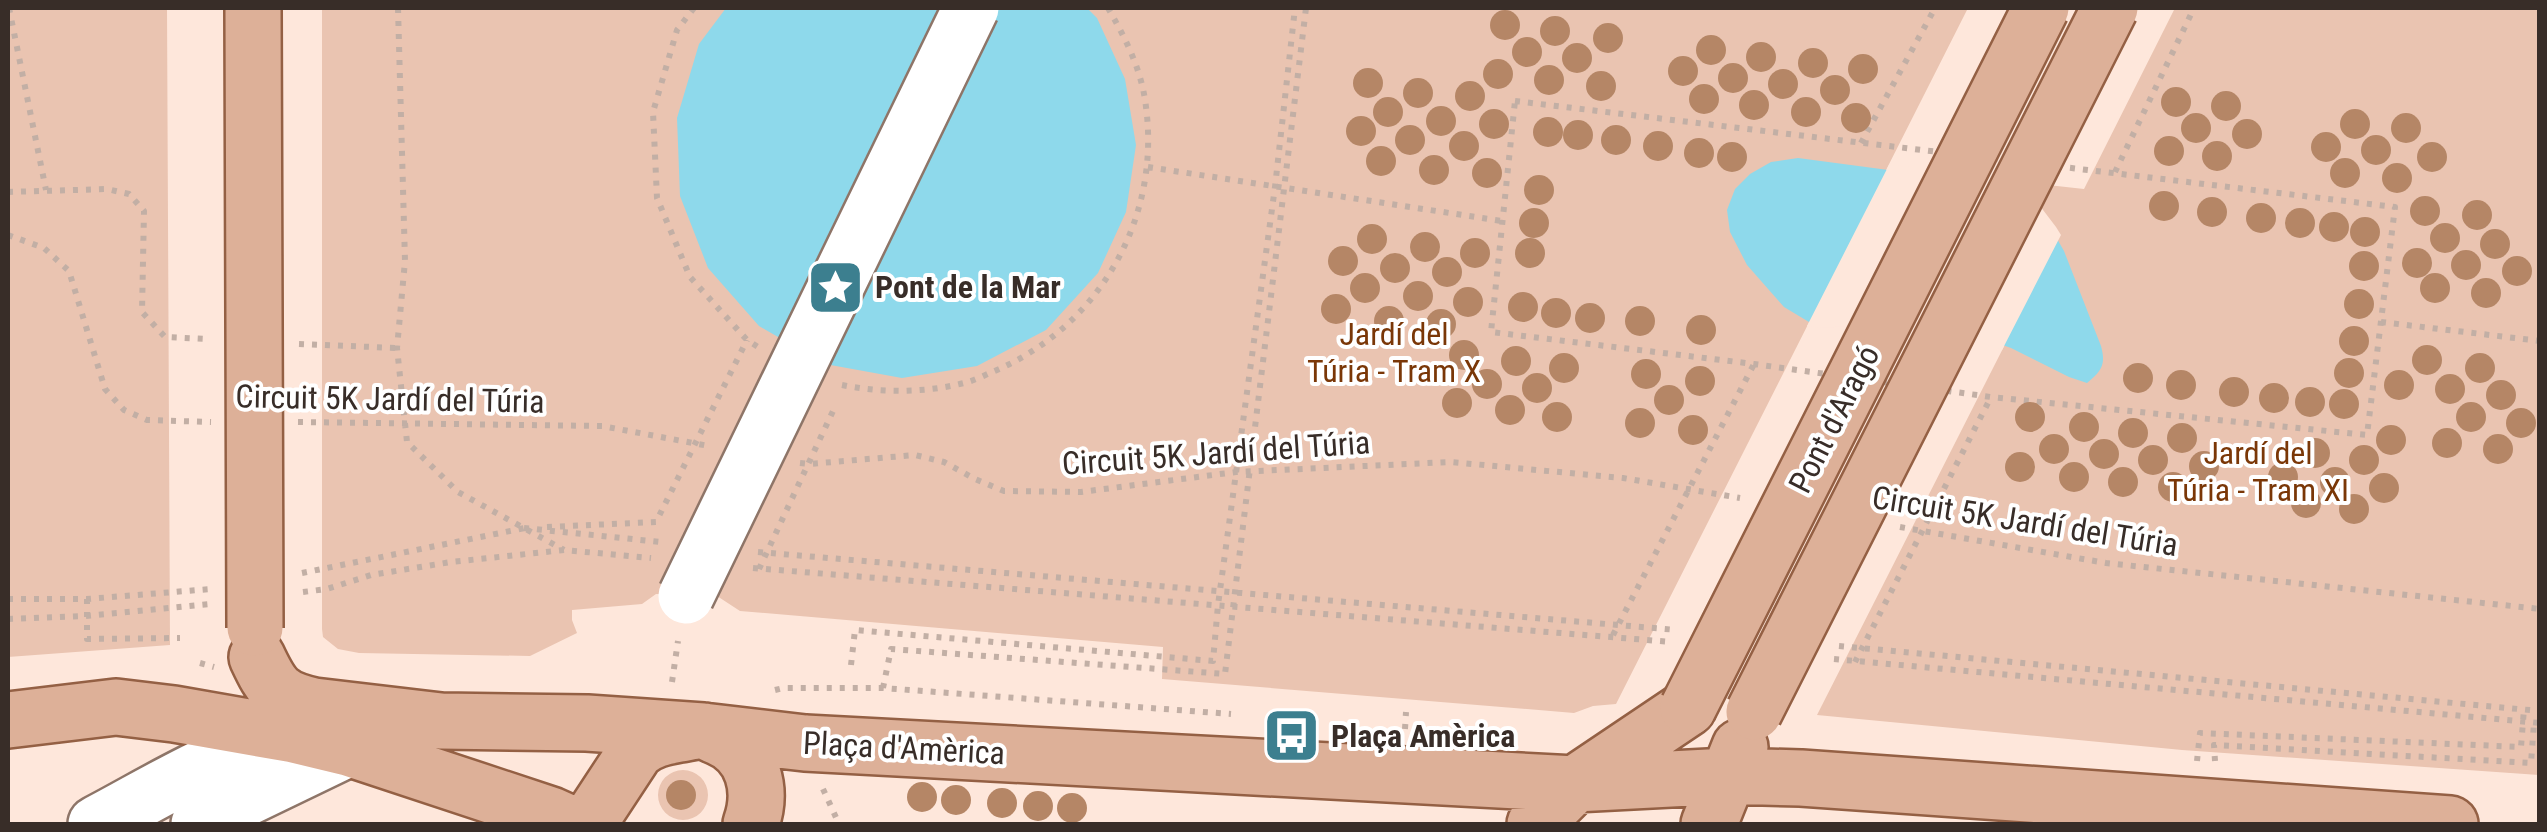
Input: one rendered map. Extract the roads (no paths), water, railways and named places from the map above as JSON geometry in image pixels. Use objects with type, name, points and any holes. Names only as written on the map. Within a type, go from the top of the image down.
[{"type":"main road","points":[[253,8],[242,620],[265,737]]},
{"type":"main road","name":"Pont d'Aragó","points":[[1575,784],[1688,708],[2042,8]]},
{"type":"main road","name":"Pont d'Aragó","points":[[1719,800],[1754,712],[2110,8]]},
{"type":"main road","name":"Plaça d'Amèrica","points":[[242,620],[268,682],[294,702],[440,721],[587,723],[804,743],[1575,784],[1719,800],[1801,778],[2199,800],[2447,824]]},
{"type":"main road","points":[[8,720],[116,707],[157,711],[265,737],[348,748],[572,824]]},
{"type":"main road","points":[[588,824],[636,751],[658,738],[702,731],[743,752],[756,786],[756,810],[751,824]]},
{"type":"main road","points":[[1535,824],[1575,784]]},
{"type":"street","points":[[674,577],[971,8]]},
{"type":"street","points":[[96,824],[265,737],[440,721]]},
{"type":"street","points":[[225,817],[348,748],[384,734],[440,721]]},
{"type":"street","points":[[225,817],[265,737]]},
{"type":"water","points":[[726,8],[1087,8],[1097,18],[1125,79],[1136,145],[1126,212],[1098,273],[1046,330],[977,366],[902,378],[825,364],[759,326],[708,268],[680,196],[677,118],[699,44]]},
{"type":"water","points":[[1798,158],[1911,173],[2052,230],[2101,346],[2103,362],[2099,371],[2087,383],[2011,348],[1907,312],[1809,322],[1784,307],[1747,265],[1730,232],[1727,210],[1735,189],[1750,174],[1771,162]]},
{"type":"place","name":"Pont de la Mar","points":[[836,287]]},
{"type":"place","name":"Plaça Amèrica","points":[[1292,736]]},
{"type":"park label","name":"Jardí del Túria - Tram X","points":[[1394,352]]},
{"type":"park label","name":"Jardí del Túria - Tram XI","points":[[2258,472]]}]
